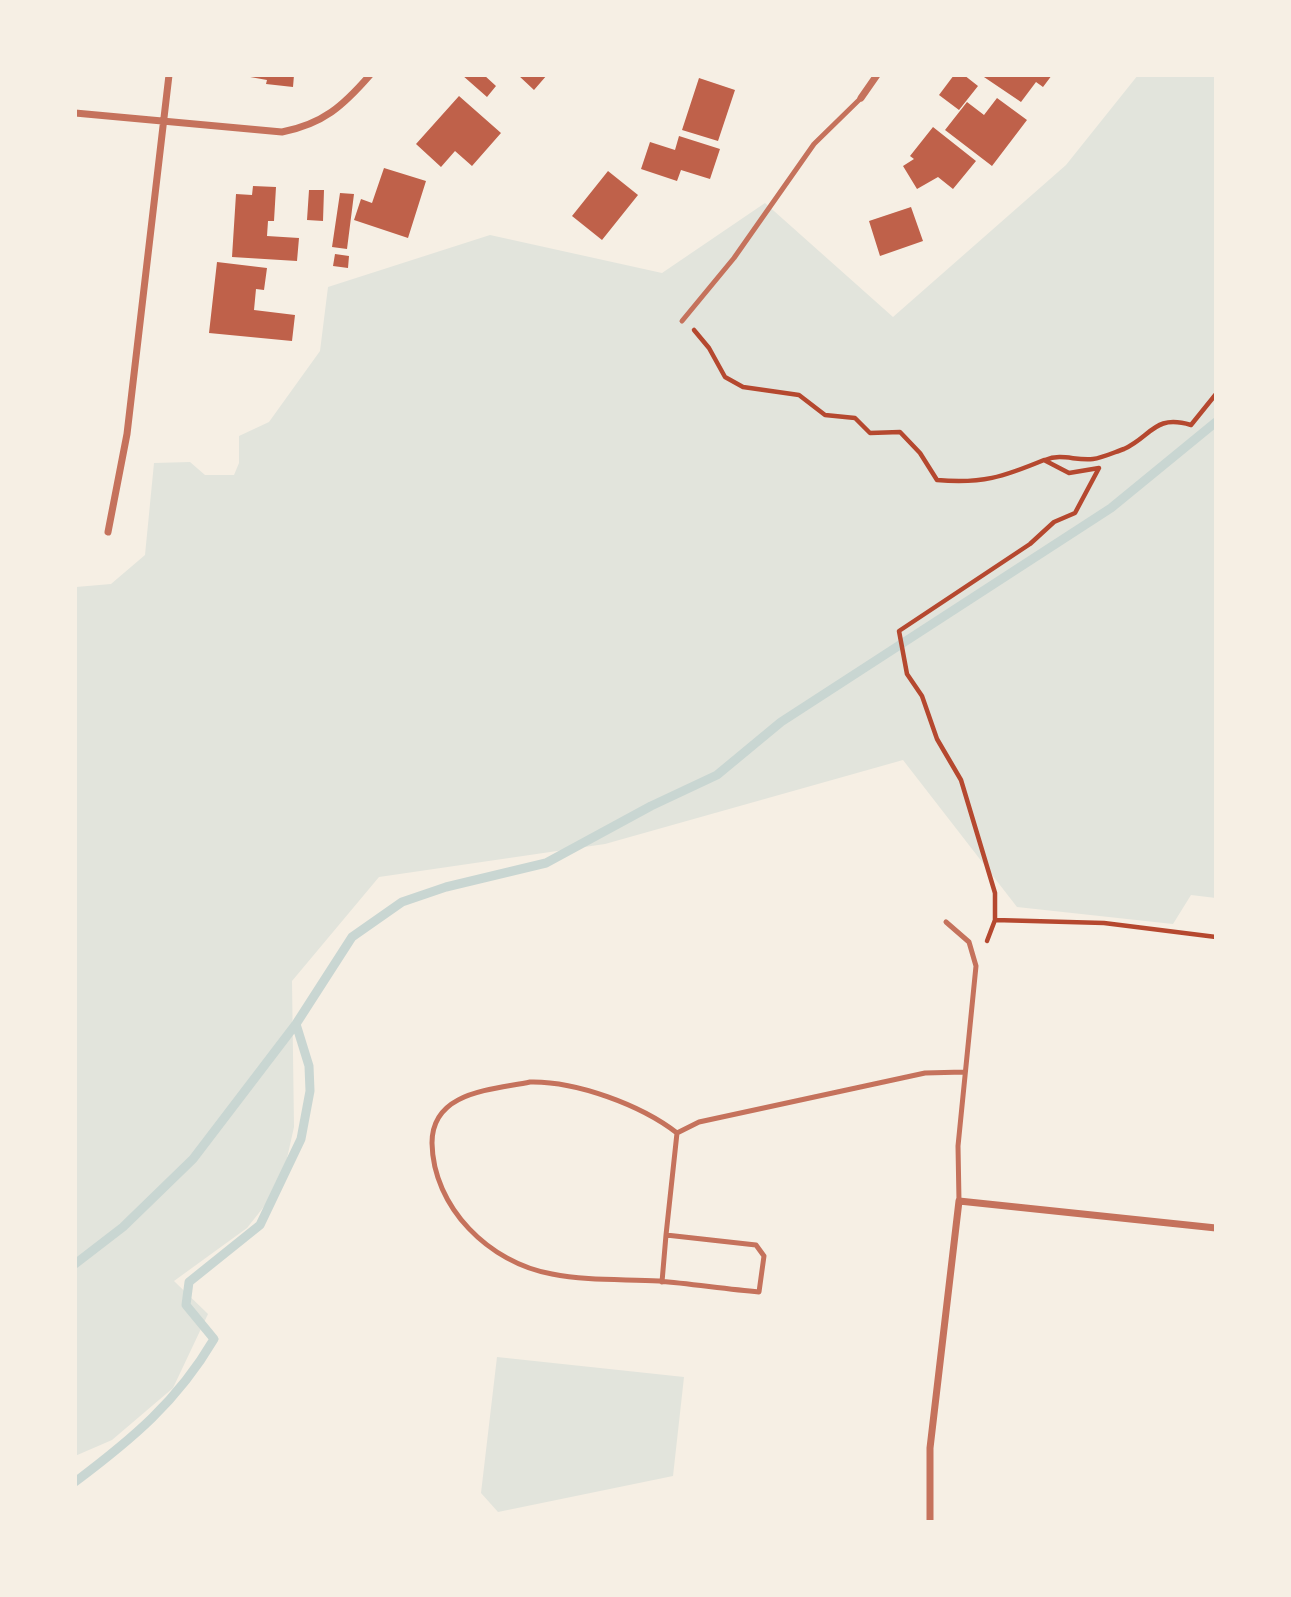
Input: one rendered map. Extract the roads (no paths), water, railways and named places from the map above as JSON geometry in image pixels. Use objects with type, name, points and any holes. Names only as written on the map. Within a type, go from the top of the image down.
[{"type":"street","points":[[108,532],[127,434],[169,75]]},
{"type":"street","points":[[75,113],[254,132],[282,132],[308,127],[333,113],[370,75]]},
{"type":"street","points":[[861,98],[877,75]]},
{"type":"street","points":[[930,1522],[930,1448],[959,1201],[1216,1228]]},
{"type":"lane","points":[[682,321],[734,258],[814,144],[861,98]]},
{"type":"lane","points":[[946,922],[969,942],[976,966],[958,1146],[959,1201]]},
{"type":"lane","points":[[677,1133],[699,1122],[925,1073],[964,1072]]},
{"type":"lane","points":[[666,1235],[756,1245],[764,1256],[760,1292],[552,1274],[489,1247],[450,1206],[442,1192],[436,1175],[433,1135],[445,1108],[470,1094],[530,1082],[551,1082],[655,1116],[677,1133]]},
{"type":"lane","points":[[662,1282],[677,1133]]},
{"type":"waterway","points":[[75,1264],[123,1227],[193,1159],[296,1024],[352,937],[402,902],[446,887],[546,863],[651,806],[717,775],[781,722],[1111,508],[1216,422]]},
{"type":"waterway","points":[[75,1482],[116,1450],[169,1401],[214,1339],[186,1305],[189,1282],[260,1225],[301,1139],[310,1091],[309,1066],[296,1024]]}]
